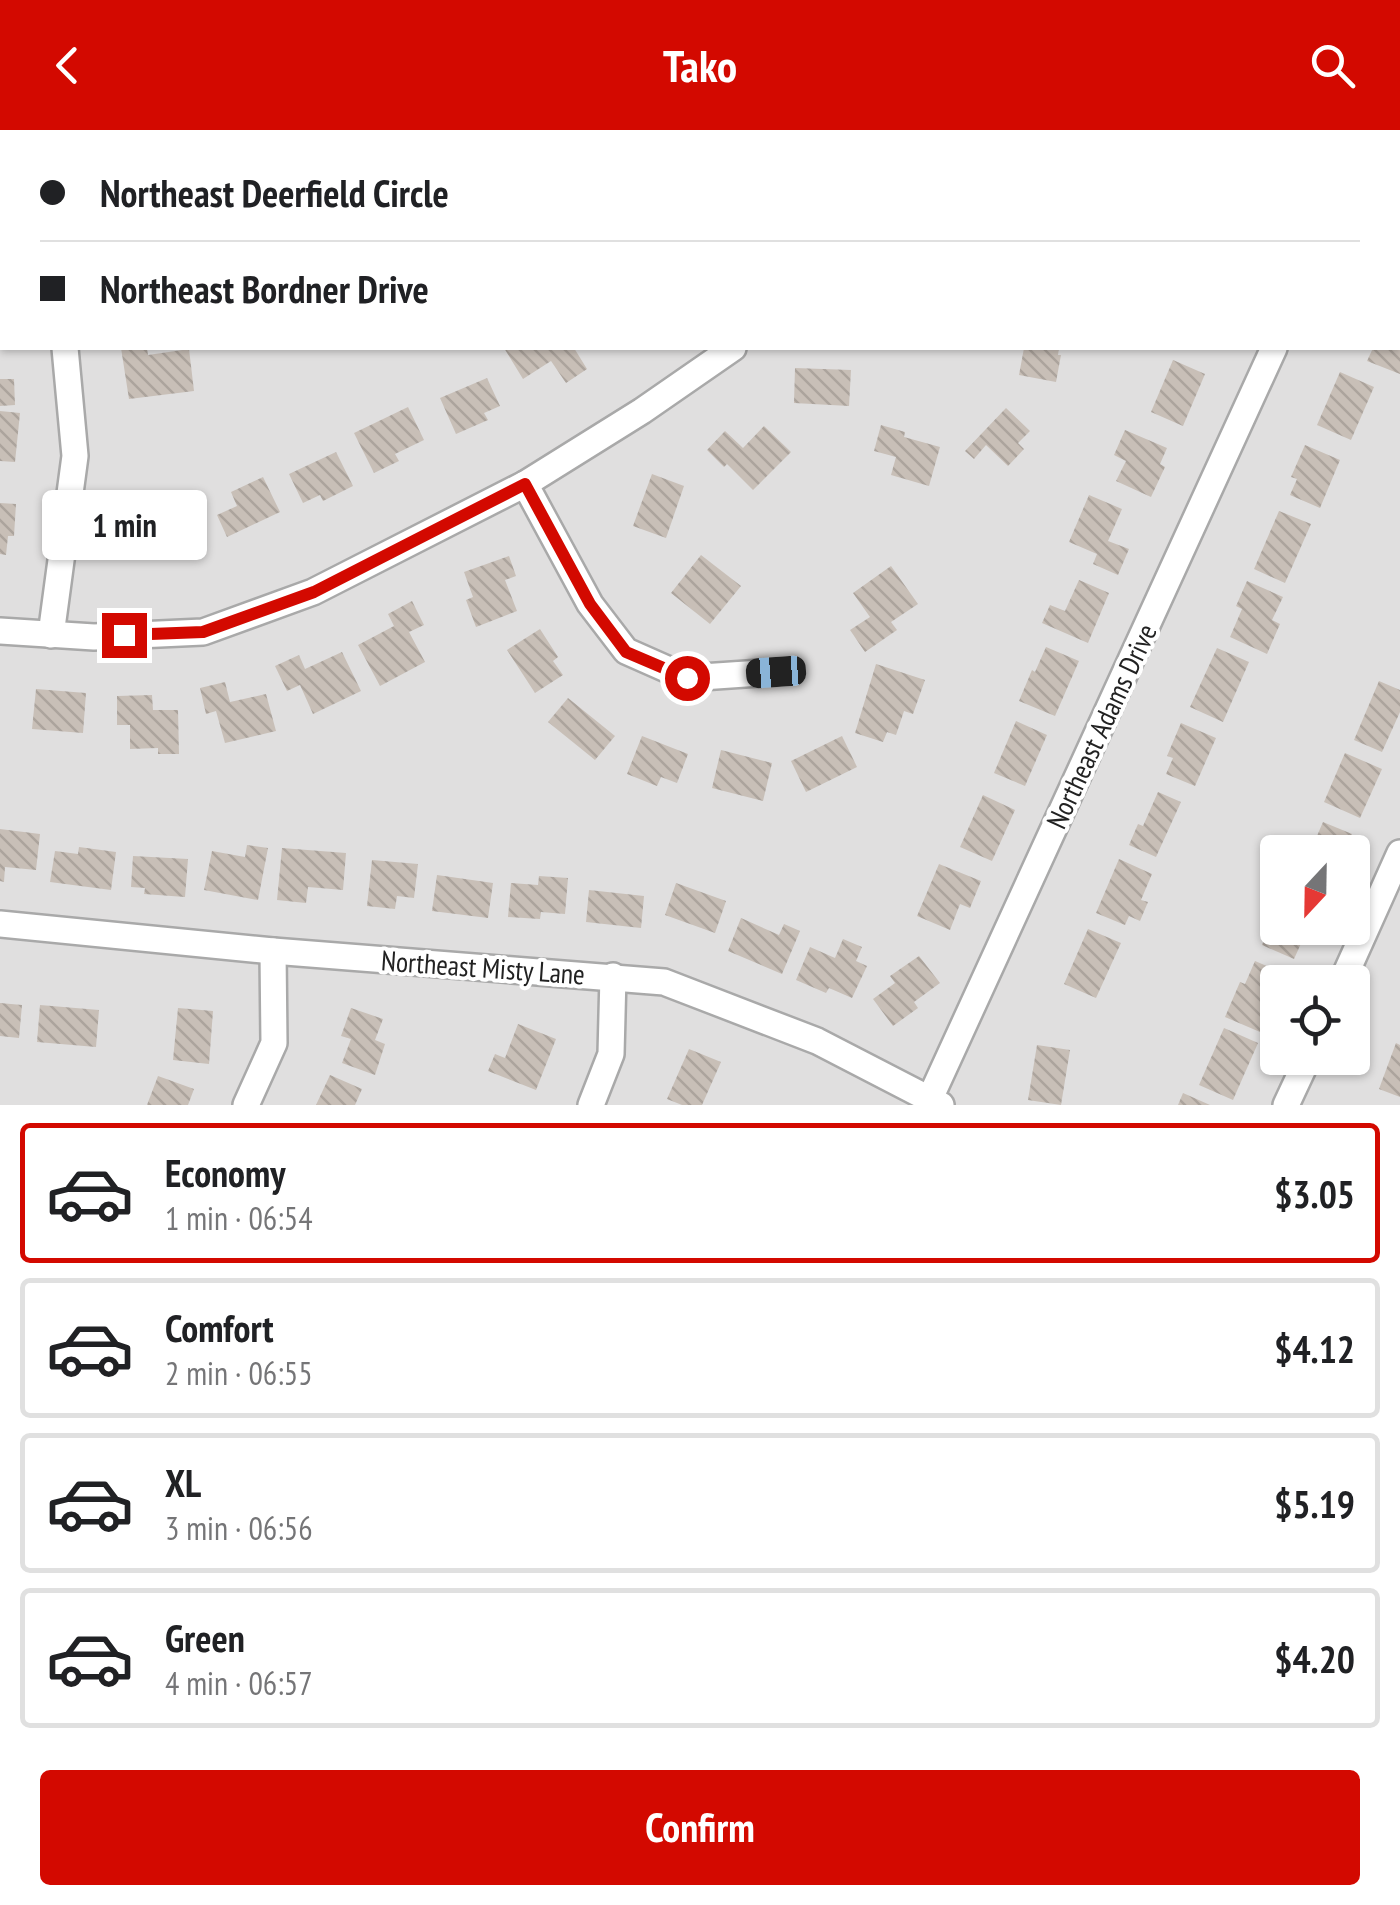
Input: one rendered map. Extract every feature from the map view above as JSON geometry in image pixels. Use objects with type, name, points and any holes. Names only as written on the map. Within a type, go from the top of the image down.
[{"type":"street","points":[[51,635],[75,456],[65,350]]},
{"type":"street","points":[[0,631],[94,637],[203,632],[314,592],[525,484],[730,350]]},
{"type":"street","name":"Northeast Adams Drive","points":[[932,1103],[1273,350]]},
{"type":"street","points":[[525,484],[590,604],[626,652],[687,678],[776,672]]},
{"type":"street","points":[[1350,965],[1400,854]]},
{"type":"street","name":"Northeast Misty Lane","points":[[0,924],[272,951],[664,982],[817,1041],[932,1103]]},
{"type":"street","points":[[246,1105],[274,1044],[272,951]]},
{"type":"street","points":[[591,1105],[612,1054],[613,976]]},
{"type":"street","points":[[1286,1105],[1300,1075]]},
{"type":"shaded area","points":[[0,350],[1400,350],[1400,1105],[0,1105]]},
{"type":"building","points":[[121,350],[147,350],[148,355],[189,350],[194,391],[129,399]]},
{"type":"building","points":[[505,350],[575,350],[587,369],[566,383],[551,361],[523,379]]},
{"type":"building","points":[[1024,350],[1059,350],[1056,382],[1019,375]]},
{"type":"building","points":[[1372,350],[1400,350],[1400,374],[1367,361]]},
{"type":"building","points":[[1173,360],[1205,374],[1183,426],[1151,412]]},
{"type":"building","points":[[795,368],[851,370],[849,406],[794,403]]},
{"type":"building","points":[[1340,372],[1374,387],[1351,440],[1317,425]]},
{"type":"building","points":[[487,378],[500,406],[484,413],[488,420],[456,434],[440,398]]},
{"type":"building","points":[[0,379],[14,379],[15,405],[0,406]]},
{"type":"building","points":[[408,407],[424,440],[395,454],[399,461],[374,473],[354,433]]},
{"type":"building","points":[[1006,408],[1030,431],[1018,443],[1024,449],[1008,466],[986,445],[974,459],[965,451]]},
{"type":"building","points":[[0,411],[20,413],[15,462],[0,461]]},
{"type":"building","points":[[881,425],[905,432],[904,437],[940,447],[929,486],[891,475],[896,457],[874,451]]},
{"type":"building","points":[[764,426],[791,452],[753,490],[707,450],[725,431],[743,448]]},
{"type":"building","points":[[1125,430],[1167,448],[1160,464],[1165,467],[1151,497],[1116,481],[1126,461],[1114,455]]},
{"type":"building","points":[[1305,445],[1340,460],[1320,508],[1290,495],[1297,479],[1291,477]]},
{"type":"building","points":[[336,452],[353,486],[323,501],[320,495],[303,503],[289,474]]},
{"type":"building","points":[[652,474],[684,486],[666,538],[633,526]]},
{"type":"building","points":[[263,477],[280,512],[227,537],[217,515],[237,506],[231,492]]},
{"type":"building","points":[[1089,495],[1122,509],[1108,541],[1129,549],[1118,575],[1093,564],[1097,554],[1069,542]]},
{"type":"building","points":[[175,498],[175,512],[184,512],[186,553],[124,556],[122,521],[156,519],[155,499]]},
{"type":"building","points":[[0,503],[16,504],[14,536],[8,536],[6,555],[0,554]]},
{"type":"building","points":[[1279,511],[1311,524],[1285,583],[1254,569]]},
{"type":"building","points":[[701,555],[741,586],[710,624],[671,593]]},
{"type":"building","points":[[509,556],[516,576],[505,580],[517,611],[476,627],[466,600],[473,597],[464,572]]},
{"type":"building","points":[[891,566],[918,604],[891,622],[897,630],[865,652],[850,630],[870,617],[853,593]]},
{"type":"building","points":[[1079,580],[1109,593],[1088,643],[1042,623],[1050,605],[1065,611]]},
{"type":"building","points":[[1247,581],[1283,597],[1272,620],[1280,624],[1267,654],[1230,637],[1242,609],[1236,606]]},
{"type":"building","points":[[412,601],[424,625],[409,632],[425,662],[380,686],[358,645],[394,626],[388,614]]},
{"type":"building","points":[[540,629],[558,657],[553,661],[563,675],[535,693],[507,650]]},
{"type":"building","points":[[1046,647],[1079,661],[1055,716],[1019,701]]},
{"type":"building","points":[[1217,648],[1249,662],[1223,722],[1190,707]]},
{"type":"building","points":[[342,652],[361,691],[313,714],[300,685],[287,691],[275,666],[299,655],[305,669]]},
{"type":"building","points":[[876,664],[925,680],[913,714],[904,711],[896,735],[887,732],[883,742],[855,733]]},
{"type":"building","points":[[1379,681],[1400,690],[1400,712],[1382,752],[1354,740]]},
{"type":"building","points":[[225,682],[230,702],[266,694],[276,731],[225,743],[216,711],[206,714],[200,688]]},
{"type":"building","points":[[36,689],[86,693],[83,733],[32,729]]},
{"type":"building","points":[[152,695],[153,710],[178,710],[179,754],[158,754],[158,748],[130,749],[130,725],[117,725],[117,696]]},
{"type":"building","points":[[568,698],[615,736],[595,760],[548,722]]},
{"type":"building","points":[[1016,721],[1047,735],[1025,786],[994,773]]},
{"type":"building","points":[[1181,723],[1216,738],[1195,786],[1166,774],[1173,758],[1167,756]]},
{"type":"building","points":[[642,736],[688,754],[677,783],[661,777],[657,786],[627,774]]},
{"type":"building","points":[[842,736],[857,767],[806,792],[791,761]]},
{"type":"building","points":[[721,750],[772,763],[763,801],[712,788]]},
{"type":"building","points":[[1345,753],[1382,769],[1360,818],[1324,802]]},
{"type":"building","points":[[1158,792],[1181,802],[1156,857],[1129,845],[1138,824],[1143,826]]},
{"type":"building","points":[[983,795],[1015,810],[992,861],[960,847]]},
{"type":"building","points":[[1323,822],[1352,834],[1352,835],[1317,835]]},
{"type":"building","points":[[0,829],[40,834],[36,870],[5,867],[4,882],[0,881]]},
{"type":"building","points":[[247,845],[268,848],[258,900],[204,890],[212,851],[245,857]]},
{"type":"building","points":[[79,847],[116,852],[111,890],[50,882],[55,851],[78,854]]},
{"type":"building","points":[[282,848],[346,853],[343,890],[308,887],[306,903],[277,900]]},
{"type":"building","points":[[133,856],[188,859],[185,897],[144,894],[145,888],[131,887]]},
{"type":"building","points":[[1119,859],[1152,874],[1141,900],[1148,902],[1140,921],[1129,916],[1125,925],[1096,913]]},
{"type":"building","points":[[372,860],[418,864],[414,898],[397,896],[395,909],[367,906]]},
{"type":"building","points":[[939,864],[981,881],[970,908],[960,904],[950,930],[917,916]]},
{"type":"building","points":[[437,875],[493,883],[488,918],[432,911]]},
{"type":"building","points":[[539,876],[568,878],[565,914],[541,912],[540,919],[508,917],[511,883],[538,885]]},
{"type":"building","points":[[676,883],[726,901],[715,933],[665,915]]},
{"type":"building","points":[[589,890],[644,896],[641,928],[586,922]]},
{"type":"building","points":[[741,918],[779,935],[784,924],[800,931],[782,974],[728,951]]},
{"type":"building","points":[[1088,929],[1121,943],[1096,998],[1064,984]]},
{"type":"building","points":[[843,939],[862,947],[856,961],[867,966],[852,998],[829,988],[826,993],[796,980],[810,947],[835,958]]},
{"type":"building","points":[[1262,945],[1300,945],[1294,959]]},
{"type":"building","points":[[919,956],[940,983],[914,1002],[918,1008],[893,1026],[873,999],[895,983],[890,976]]},
{"type":"building","points":[[1255,961],[1264,965],[1260,965],[1260,1032],[1225,1017],[1240,982],[1245,984]]},
{"type":"building","points":[[0,1003],[22,1005],[19,1038],[0,1036]]},
{"type":"building","points":[[40,1005],[99,1010],[96,1047],[37,1042]]},
{"type":"building","points":[[178,1008],[213,1011],[209,1064],[173,1060]]},
{"type":"building","points":[[351,1008],[383,1019],[375,1040],[385,1044],[375,1075],[342,1063],[351,1039],[341,1036]]},
{"type":"building","points":[[518,1024],[556,1039],[536,1090],[488,1071],[495,1054],[505,1058]]},
{"type":"building","points":[[1224,1028],[1258,1043],[1233,1100],[1199,1085]]},
{"type":"building","points":[[1396,1043],[1400,1045],[1400,1097],[1379,1089]]},
{"type":"building","points":[[1037,1045],[1070,1050],[1061,1105],[1028,1100]]},
{"type":"building","points":[[689,1049],[721,1062],[702,1105],[682,1105],[667,1099]]},
{"type":"building","points":[[330,1075],[362,1089],[355,1105],[316,1105]]},
{"type":"building","points":[[158,1076],[194,1089],[188,1105],[147,1105]]},
{"type":"building","points":[[1183,1093],[1210,1105],[1178,1105]]},
{"type":"route","points":[[124,635],[203,632],[314,592],[525,484],[590,604],[626,652],[687,678]]}]
